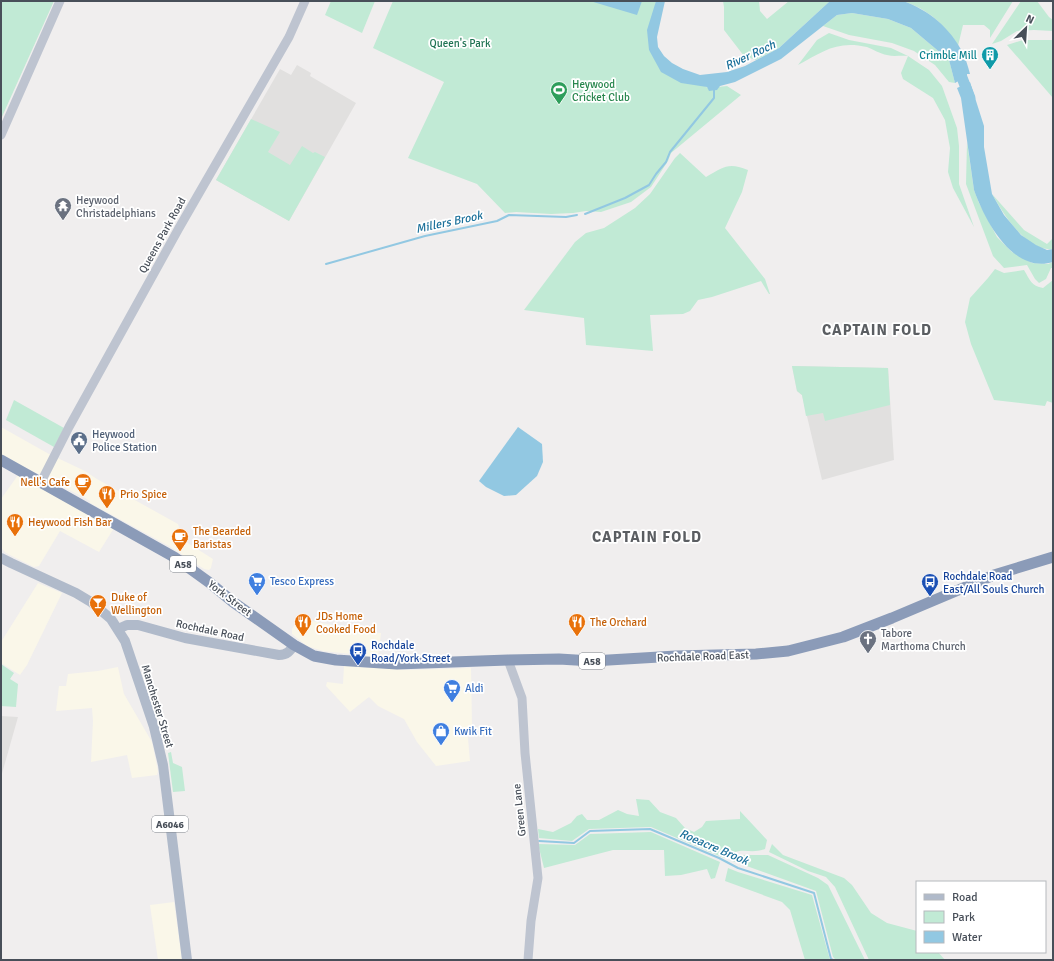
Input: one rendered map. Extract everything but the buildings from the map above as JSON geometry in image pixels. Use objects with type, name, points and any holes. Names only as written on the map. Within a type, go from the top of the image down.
[{"type":"highway","name":"York Street","points":[[1,460],[174,557],[233,602],[294,645],[314,656],[336,660]]},
{"type":"highway","name":"Rochdale Road East","points":[[336,660],[397,664],[559,659],[592,661],[676,656],[756,654],[788,651],[843,637],[892,618],[994,574],[1053,557]]},
{"type":"main road","name":"A6046","points":[[1,558],[76,593],[91,602],[111,619],[118,628]]},
{"type":"main road","name":"Rochdale Road","points":[[118,628],[127,625],[138,625],[185,638],[279,655],[286,654],[291,651],[294,645]]},
{"type":"main road","name":"Manchester Street","points":[[118,628],[131,657],[154,727],[163,765],[187,960]]},
{"type":"street","points":[[1,135],[60,1]]},
{"type":"street","name":"Queens Park Road","points":[[41,482],[69,427],[179,228],[290,37],[305,1]]},
{"type":"street","name":"Green Lane","points":[[508,660],[522,698],[525,753],[538,878],[531,921],[528,960]]},
{"type":"shaded area","points":[[297,65],[311,73],[310,76],[356,103],[289,221],[216,180],[280,69],[291,75]]},
{"type":"shaded area","points":[[792,366],[888,368],[894,460],[822,480],[802,395],[797,391]]},
{"type":"shaded area","points":[[1,427],[49,454],[85,471],[178,524],[183,540],[213,559],[211,568],[209,570],[204,569],[169,546],[90,503],[90,501],[85,498],[1,455]]},
{"type":"shaded area","points":[[18,475],[114,528],[99,552],[60,531],[39,566],[34,567],[6,553],[1,548],[1,499]]},
{"type":"shaded area","points":[[38,583],[62,593],[27,665],[20,675],[1,663],[1,642]]},
{"type":"shaded area","points":[[301,615],[312,621],[349,630],[381,633],[378,657],[323,651],[307,646],[292,634],[292,629]]},
{"type":"shaded area","points":[[344,666],[408,670],[471,668],[472,726],[467,727],[470,761],[436,766],[417,742],[404,719],[378,706],[369,697],[350,712],[326,686],[327,682],[343,684]]},
{"type":"shaded area","points":[[118,667],[124,694],[152,742],[158,771],[157,775],[132,778],[127,755],[91,762],[93,721],[92,708],[56,711],[59,686],[66,686],[68,674]]},
{"type":"shaded area","points":[[1,716],[18,717],[1,777]]},
{"type":"shaded area","points":[[174,902],[182,960],[158,960],[150,905]]},
{"type":"green space","points":[[1,1],[54,1],[1,119]]},
{"type":"green space","points":[[331,1],[375,1],[362,33],[325,15]]},
{"type":"green space","name":"Queen's Park","points":[[393,1],[656,1],[649,50],[708,88],[727,86],[741,95],[671,153],[668,161],[651,187],[631,202],[601,212],[586,211],[551,214],[516,212],[505,213],[477,184],[408,158],[444,82],[373,48]]},
{"type":"green space","points":[[723,1],[759,1],[760,11],[767,19],[789,1],[830,1],[779,48],[756,60],[744,56],[724,30]]},
{"type":"green space","points":[[903,1],[1013,1],[990,38],[990,30],[984,25],[963,25],[958,46],[935,18]]},
{"type":"green space","points":[[1021,1],[1037,1],[1053,20],[1053,31],[1017,31],[1001,41],[992,44]]},
{"type":"green space","points":[[852,13],[888,19],[911,28],[949,60],[955,83],[949,82],[935,65],[914,51],[892,43],[849,35],[823,26],[837,15]]},
{"type":"green space","points":[[829,33],[849,40],[891,48],[908,56],[890,56],[867,47],[847,45],[830,48],[798,65],[817,40]]},
{"type":"green space","points":[[1023,40],[1053,40],[1053,98],[1007,45]]},
{"type":"green space","points":[[908,56],[929,70],[942,86],[957,128],[959,146],[959,184],[974,227],[953,188],[948,172],[950,148],[945,120],[933,98],[903,79],[901,73]]},
{"type":"green space","points":[[251,119],[280,132],[268,152],[290,165],[302,146],[313,153],[315,152],[325,157],[289,221],[216,180]]},
{"type":"green space","points":[[967,142],[974,190],[979,203],[997,237],[1012,252],[1032,263],[1048,264],[1053,262],[1053,268],[1051,268],[1046,279],[1039,283],[1027,265],[1004,268],[993,256],[966,184]]},
{"type":"green space","points":[[680,153],[706,177],[731,166],[748,170],[742,192],[725,228],[765,279],[770,294],[761,281],[698,300],[690,311],[683,314],[650,315],[653,351],[586,345],[584,318],[524,310],[575,242],[586,233],[604,228],[635,208],[650,194]]},
{"type":"green space","points":[[992,194],[1024,230],[1047,244],[1053,238],[1053,249],[1043,248],[1034,244],[1016,230]]},
{"type":"green space","points":[[995,269],[1004,273],[1024,270],[1029,280],[1033,284],[1043,288],[1053,280],[1053,403],[1047,401],[1045,406],[994,400],[971,344],[965,322],[970,298]]},
{"type":"green space","points":[[792,366],[888,368],[890,405],[825,421],[823,413],[806,416],[802,395],[797,391]]},
{"type":"green space","points":[[14,400],[64,428],[54,447],[6,420]]},
{"type":"green space","points":[[1,664],[14,673],[10,679],[18,684],[16,707],[1,706]]},
{"type":"green space","points":[[171,752],[173,763],[182,767],[185,791],[173,792],[168,753]]},
{"type":"green space","points":[[636,799],[649,800],[660,812],[676,818],[685,828],[694,832],[702,827],[706,821],[740,819],[740,811],[767,840],[765,849],[759,851],[740,851],[730,854],[724,858],[651,827],[589,829],[572,841],[539,838],[538,829],[553,832],[571,823],[577,816],[582,814],[587,820],[599,820],[618,810],[627,814],[639,816]]},
{"type":"green space","points":[[651,832],[720,862],[715,878],[711,879],[707,869],[681,875],[665,876],[664,850],[613,850],[544,868],[538,844],[575,845],[590,834]]},
{"type":"green space","points":[[772,844],[783,855],[844,878],[852,885],[871,913],[887,923],[916,931],[916,953],[939,953],[945,960],[869,960],[835,887],[826,877],[808,871],[769,852]]},
{"type":"green space","points":[[737,855],[768,855],[818,878],[828,885],[865,960],[836,960],[833,957],[816,891],[730,860]]},
{"type":"green space","points":[[728,868],[812,895],[830,960],[805,960],[790,910],[782,902],[725,881]]},
{"type":"water","points":[[590,1],[642,1],[637,15]]},
{"type":"water","points":[[656,1],[665,1],[657,37],[658,47],[664,56],[672,63],[700,75],[727,72],[745,66],[779,48],[830,1],[903,1],[922,9],[938,21],[958,44],[966,60],[970,74],[967,74],[967,76],[955,83],[949,60],[911,28],[888,19],[852,13],[837,15],[781,59],[735,82],[720,86],[717,90],[709,91],[707,87],[681,83],[661,72],[649,50],[647,30]]},
{"type":"water","points":[[970,82],[984,126],[984,147],[992,194],[1004,215],[1021,235],[1047,250],[1053,249],[1053,262],[1039,264],[1025,260],[1013,253],[993,230],[985,216],[974,190],[961,98],[957,88]]},
{"type":"water","points":[[518,427],[542,444],[543,462],[537,476],[516,495],[504,496],[486,487],[479,481]]},
{"type":"waterway","name":"River Roch","points":[[957,65],[970,98]]},
{"type":"waterway","name":"Millers Brook","points":[[585,214],[625,198],[649,185],[666,162],[670,152],[714,98],[714,88]]},
{"type":"waterway","name":"Millers Brook","points":[[326,264],[425,236],[497,221],[509,215],[566,217],[577,215]]},
{"type":"waterway","name":"Roeacre Brook","points":[[539,841],[574,843],[590,831],[650,829],[719,858],[738,868],[814,893],[831,959],[833,960]]},
{"type":"place","name":"Crimble Mill","points":[[990,70]]},
{"type":"place","name":"Heywood Cricket Club","points":[[559,105]]},
{"type":"place","name":"Heywood Christadelphians","points":[[63,221]]},
{"type":"place","name":"Heywood Police Station","points":[[79,455]]},
{"type":"place","name":"Nell's Cafe","points":[[83,497]]},
{"type":"place","name":"Prio Spice","points":[[107,509]]},
{"type":"place","name":"Heywood Fish Bar","points":[[15,537]]},
{"type":"place","name":"The Bearded Baristas","points":[[180,552]]},
{"type":"place","name":"Tesco Express","points":[[257,596]]},
{"type":"place","name":"Rochdale Road East/All Souls Church","points":[[930,597]]},
{"type":"place","name":"Duke of Wellington","points":[[98,618]]},
{"type":"place","name":"JDs Home Cooked Food","points":[[303,637]]},
{"type":"place","name":"The Orchard","points":[[577,637]]},
{"type":"place","name":"Tabore Marthoma Church","points":[[868,654]]},
{"type":"place","name":"Rochdale Road/York Street","points":[[358,666]]},
{"type":"place","name":"Aldi","points":[[452,703]]},
{"type":"place","name":"Kwik Fit","points":[[441,746]]},
{"type":"district","name":"CAPTAIN FOLD","points":[[877,330]]},
{"type":"district","name":"CAPTAIN FOLD","points":[[647,537]]}]
